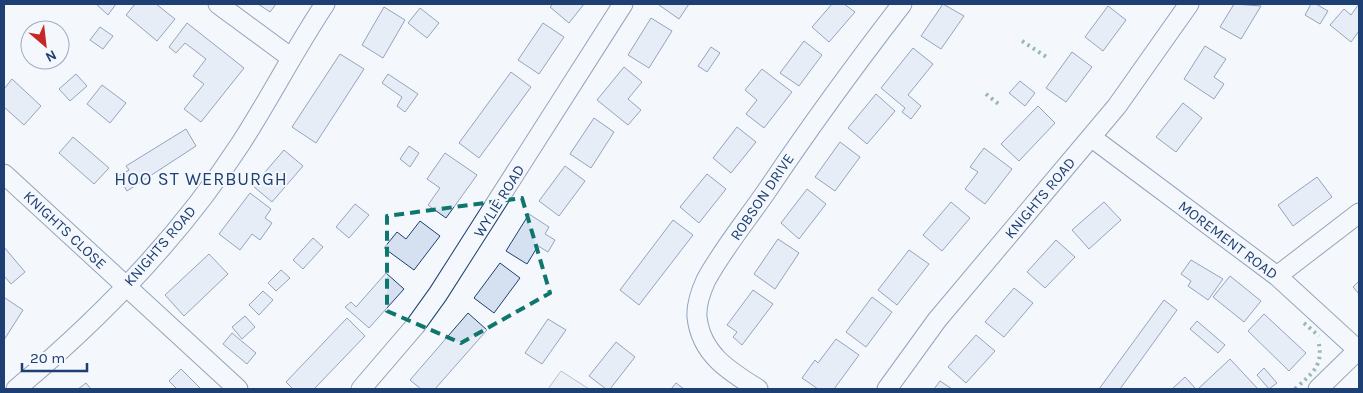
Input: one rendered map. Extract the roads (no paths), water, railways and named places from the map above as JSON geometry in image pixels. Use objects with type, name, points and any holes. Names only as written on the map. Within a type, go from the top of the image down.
[{"type":"street","points":[[218,4],[290,57]]},
{"type":"street","name":"KNIGHTS ROAD","points":[[16,389],[57,355],[126,286],[179,227],[241,143],[290,57],[325,4]]},
{"type":"street","name":"WYLIE ROAD","points":[[361,389],[397,347],[438,294],[623,4]]},
{"type":"street","name":"ROBSON DRIVE","points":[[758,389],[719,363],[712,355],[698,324],[697,306],[700,294],[715,266],[796,148],[902,4]]},
{"type":"street","name":"KNIGHTS ROAD","points":[[887,389],[937,320],[1117,106],[1189,4]]},
{"type":"street","name":"MOREMENT ROAD","points":[[1091,137],[1277,276],[1359,351]]},
{"type":"street","name":"KNIGHTS CLOSE","points":[[4,174],[238,389]]},
{"type":"street","points":[[1277,276],[1359,213]]},
{"type":"street","points":[[1318,389],[1359,351]]},
{"type":"district","name":"HOO ST WERBURGH","points":[[201,179]]}]
